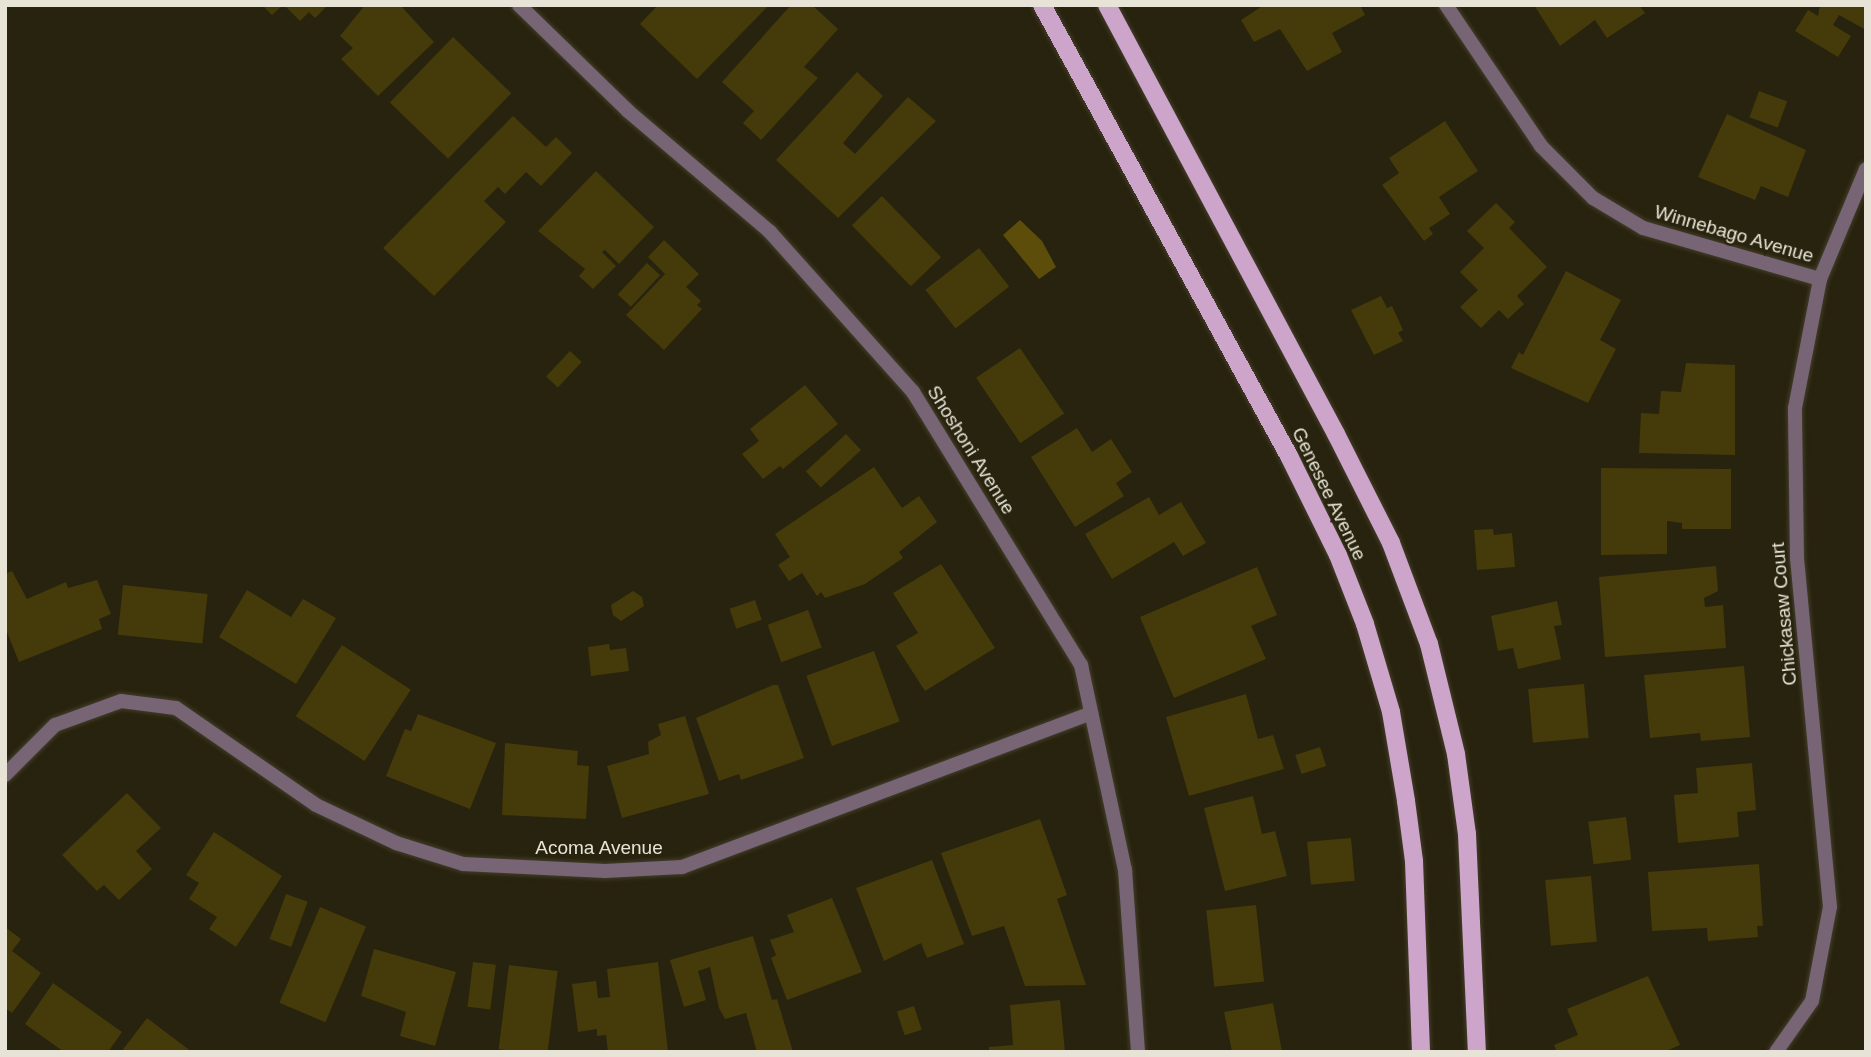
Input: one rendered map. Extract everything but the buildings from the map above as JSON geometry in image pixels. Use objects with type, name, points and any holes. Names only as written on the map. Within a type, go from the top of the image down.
[{"type":"main road","name":"Genesee Avenue","points":[[1042,5],[1289,456],[1338,555],[1365,624],[1391,712],[1414,861],[1421,1052]]},
{"type":"main road","name":"Genesee Avenue","points":[[1107,5],[1391,543],[1429,644],[1456,754],[1467,835],[1477,1052]]},
{"type":"street","name":"Shoshoni Avenue","points":[[519,5],[628,111],[770,232],[913,392],[1081,665],[1125,870],[1138,1052]]},
{"type":"street","name":"Winnebago Avenue","points":[[1447,5],[1541,146],[1593,198],[1643,228],[1820,279]]},
{"type":"street","name":"Chickasaw Court","points":[[1776,1052],[1812,1001],[1830,907],[1797,558],[1795,408],[1820,279],[1866,169]]},
{"type":"street","name":"Acoma Avenue","points":[[5,775],[55,725],[121,701],[176,708],[316,805],[396,844],[463,864],[605,871],[682,867],[1091,713]]},
{"type":"shaded area","points":[[1020,220],[1042,241],[1056,267],[1039,279],[1003,235]]}]
